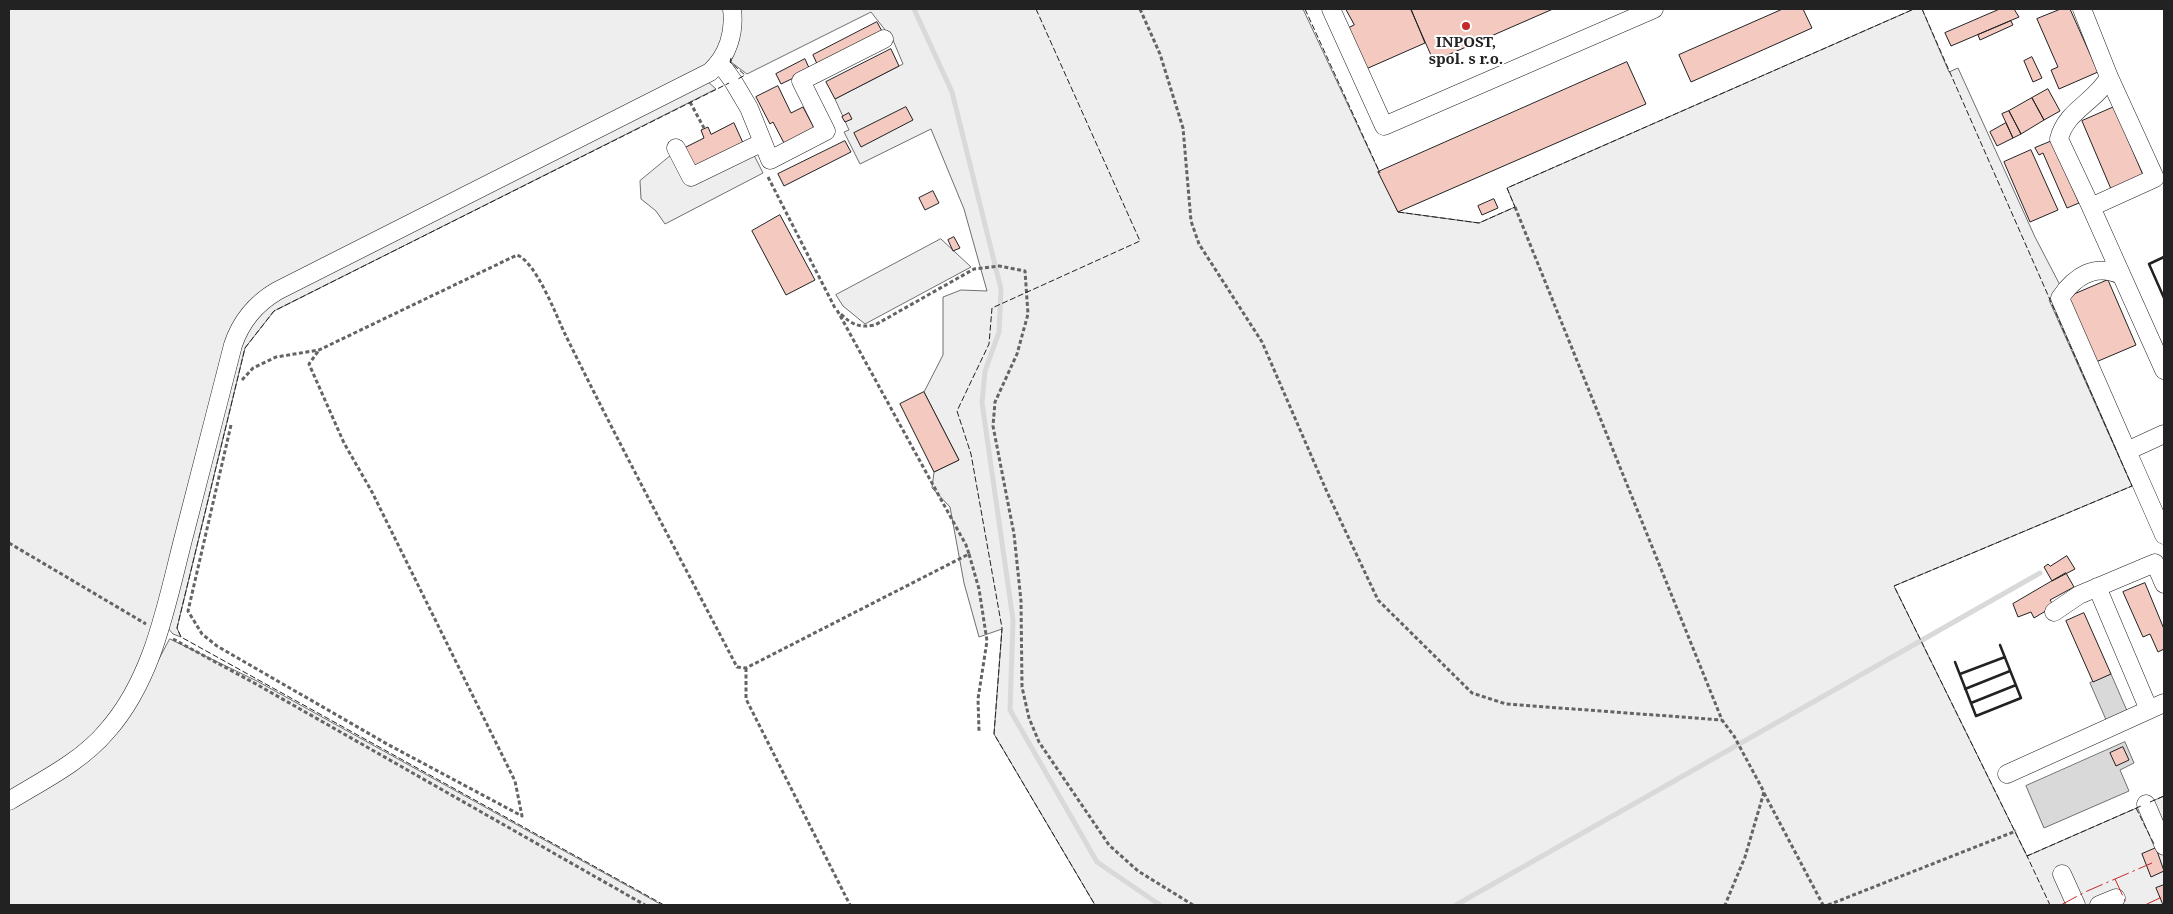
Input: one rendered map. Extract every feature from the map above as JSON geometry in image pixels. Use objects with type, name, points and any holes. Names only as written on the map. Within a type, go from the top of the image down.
[{"type":"street","points":[[9,801],[76,760],[108,731],[125,709],[136,690],[159,632],[233,345],[242,323],[262,301],[286,287],[698,78],[720,63],[733,31],[732,9]]},
{"type":"street","points":[[1331,9],[1384,126],[1654,9]]},
{"type":"street","points":[[2082,9],[2109,77],[2155,178],[2091,207]]},
{"type":"street","points":[[720,63],[749,108],[761,143],[770,160],[826,131],[801,81],[884,38]]},
{"type":"street","points":[[2109,77],[2097,95],[2072,114],[2062,128],[2059,139],[2164,370]]},
{"type":"street","points":[[676,148],[691,177],[761,143]]},
{"type":"street","points":[[2121,274],[2111,270],[2090,272],[2073,281],[2060,298],[2164,534]]},
{"type":"street","points":[[2127,451],[2164,434]]},
{"type":"street","points":[[2054,612],[2079,595],[2160,559],[2164,584]]},
{"type":"street","points":[[2006,774],[2157,706],[2097,587]]},
{"type":"street","points":[[2146,804],[2164,846]]},
{"type":"street","points":[[2062,874],[2076,905]]},
{"type":"street","points":[[2099,905],[2116,898]]},
{"type":"path","points":[[1140,9],[1160,54],[1183,128],[1191,221],[1199,244],[1262,342],[1327,492],[1378,600],[1472,693],[1506,704],[1722,720]]},
{"type":"path","points":[[690,102],[704,128]]},
{"type":"path","points":[[768,177],[836,310],[966,545],[979,588],[987,641],[978,699],[979,731]]},
{"type":"path","points":[[1515,208],[1722,720],[1734,736],[1822,905]]},
{"type":"path","points":[[240,388],[242,379],[253,368],[276,357],[319,350],[517,255],[525,258],[546,295],[608,421],[737,667],[746,668],[968,554]]},
{"type":"path","points":[[836,310],[849,322],[862,328],[875,325],[974,269],[999,266],[1025,271],[1028,314],[1017,354],[995,402],[993,426],[1014,534],[1021,601],[1022,687],[1029,718],[1040,742],[1109,846],[1138,870],[1194,905]]},
{"type":"path","points":[[233,417],[188,611],[202,634],[216,646],[379,739],[522,816],[515,781],[372,492],[344,443],[322,395],[309,364],[319,350]]},
{"type":"path","points":[[9,543],[159,632],[256,684],[645,905]]},
{"type":"path","points":[[746,668],[746,699],[850,905]]},
{"type":"path","points":[[1725,905],[1745,857],[1764,792]]},
{"type":"path","points":[[1828,905],[2016,831]]},
{"type":"shaded area","points":[[9,9],[726,9],[720,45],[712,59],[696,73],[257,297],[153,632],[122,701],[83,747],[9,796]]},
{"type":"shaded area","points":[[739,9],[1303,9],[1398,212],[1479,223],[1515,207],[1507,188],[1914,9],[1922,9],[1949,72],[1958,68],[2035,237],[2061,287],[2049,300],[2132,486],[1894,586],[2027,856],[2164,796],[2164,905],[1095,905],[994,734],[1002,629],[979,637],[964,583],[950,507],[932,488],[934,472],[959,460],[924,392],[943,355],[943,297],[961,290],[987,291],[964,209],[931,129],[860,164],[844,132],[849,130],[835,99],[903,64],[893,40],[871,12],[747,74],[731,62],[741,18]]},
{"type":"shaded area","points":[[706,80],[716,89],[274,311],[245,348],[177,628],[181,637],[173,634],[167,627],[240,342],[266,305]]},
{"type":"shaded area","points":[[674,153],[691,186],[754,155],[763,173],[665,224],[656,211],[641,199],[640,181]]},
{"type":"shaded area","points":[[941,239],[971,267],[865,324],[843,306],[836,295]]},
{"type":"shaded area","points":[[170,639],[257,681],[662,905],[9,905],[9,806],[130,713]]},
{"type":"shaded area","points":[[2111,674],[2128,713],[2107,722],[2090,683]]},
{"type":"shaded area","points":[[2125,742],[2134,763],[2120,770],[2129,791],[2044,828],[2026,786]]},
{"type":"building","points":[[1346,9],[1411,9],[1425,43],[1366,69],[1348,28],[1354,25]]},
{"type":"building","name":"INPOST, spol. s r.o.","points":[[1411,9],[1553,9],[1434,61]]},
{"type":"building","points":[[1783,9],[1803,9],[1812,28],[1691,82],[1679,55]]},
{"type":"building","points":[[2000,9],[2014,9],[2019,17],[1951,46],[1945,33]]},
{"type":"building","points":[[2061,9],[2070,9],[2098,72],[2059,89],[2051,70],[2058,67],[2037,19]]},
{"type":"building","points":[[2011,21],[2013,25],[1980,40],[1978,35]]},
{"type":"building","points":[[877,22],[883,33],[818,66],[813,55]]},
{"type":"building","points":[[891,49],[899,66],[835,99],[826,82]]},
{"type":"building","points":[[2032,57],[2042,78],[2033,82],[2024,61]]},
{"type":"building","points":[[805,59],[810,70],[781,84],[776,74]]},
{"type":"building","points":[[1627,62],[1646,104],[1398,212],[1378,172]]},
{"type":"building","points":[[778,86],[791,113],[803,107],[814,128],[784,143],[773,122],[770,124],[756,97]]},
{"type":"building","points":[[2048,89],[2060,111],[2044,120],[2032,98]]},
{"type":"building","points":[[2032,98],[2044,120],[2021,134],[2009,111]]},
{"type":"building","points":[[906,107],[913,120],[861,147],[854,133]]},
{"type":"building","points":[[2114,107],[2143,175],[2111,189],[2082,121]]},
{"type":"building","points":[[2009,111],[2021,134],[2013,138],[2002,114]]},
{"type":"building","points":[[849,113],[852,119],[845,122],[842,117]]},
{"type":"building","points":[[734,123],[744,145],[693,170],[682,149],[704,138],[701,130],[708,127],[711,134]]},
{"type":"building","points":[[2006,123],[2013,138],[1997,146],[1990,132]]},
{"type":"building","points":[[845,141],[851,152],[784,186],[778,174]]},
{"type":"building","points":[[2052,141],[2079,203],[2067,208],[2043,153],[2039,155],[2035,148]]},
{"type":"building","points":[[2031,150],[2058,210],[2030,222],[2004,162]]},
{"type":"building","points":[[933,191],[939,203],[925,210],[919,198]]},
{"type":"building","points":[[1494,199],[1498,208],[1482,215],[1478,206]]},
{"type":"building","points":[[780,215],[815,280],[786,295],[752,231]]},
{"type":"building","points":[[954,237],[960,248],[953,251],[948,240]]},
{"type":"building","points":[[2108,280],[2136,345],[2096,362],[2068,297]]},
{"type":"building","points":[[924,392],[959,460],[934,472],[900,404]]},
{"type":"building","points":[[2067,556],[2075,569],[2052,581],[2044,567],[2048,564],[2050,566]]},
{"type":"building","points":[[2066,573],[2074,587],[2050,600],[2054,606],[2034,618],[2031,612],[2018,617],[2013,604]]},
{"type":"building","points":[[2145,583],[2164,629],[2164,649],[2158,652],[2150,634],[2143,637],[2123,592]]},
{"type":"building","points":[[2084,613],[2111,674],[2093,682],[2066,621]]},
{"type":"building","points":[[2123,747],[2129,760],[2116,766],[2110,753]]},
{"type":"building","points":[[2156,848],[2164,871],[2151,877],[2142,854]]},
{"type":"building","points":[[2164,885],[2164,905],[2163,905],[2156,888]]},
{"type":"waterway","points":[[914,9],[952,92],[1001,289],[999,332],[985,371],[982,403],[1013,620],[1010,710],[1097,862],[1160,905]]},
{"type":"waterway","points":[[1456,905],[2040,573]]},
{"type":"fence","points":[[1036,9],[1140,241],[992,308],[989,344],[957,411],[971,454],[1002,628],[994,734],[1095,905]]},
{"type":"fence","points":[[1305,9],[1380,173]]},
{"type":"fence","points":[[1398,212],[1479,223],[1515,207],[1507,188],[1914,9]]},
{"type":"fence","points":[[1922,9],[2132,486],[1894,586],[2027,856],[2141,806]]},
{"type":"fence","points":[[731,58],[730,62],[745,75],[738,79]]},
{"type":"fence","points":[[664,905],[181,637],[177,628],[245,348],[274,311],[729,83]]},
{"type":"fence","points":[[2150,802],[2164,796]]},
{"type":"fence","points":[[2136,808],[2155,846]]},
{"type":"fence","points":[[2029,855],[2027,856],[2050,905]]},
{"type":"wall","points":[[2164,257],[2149,264],[2164,298]]},
{"type":"wall","points":[[1955,662],[1976,716],[2021,698],[2000,645]]},
{"type":"wall","points":[[1960,674],[2005,657]]},
{"type":"wall","points":[[1965,689],[2010,671]]},
{"type":"wall","points":[[1971,703],[2016,685]]},
{"type":"power","points":[[2061,905],[2085,892],[2152,863]]},
{"type":"power","points":[[2115,879],[2127,905]]},
{"type":"power","points":[[2145,905],[2164,896]]},
{"type":"place","name":"INPOST, spol. s r.o.","points":[[1466,26]]}]
